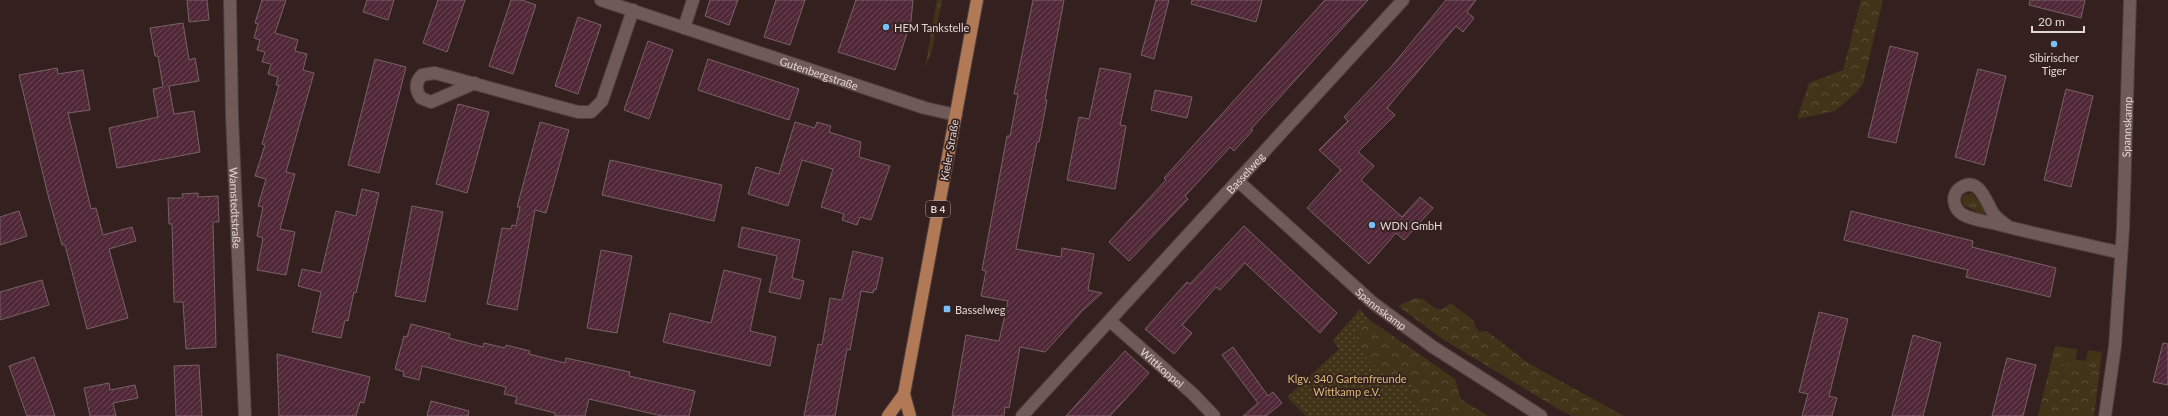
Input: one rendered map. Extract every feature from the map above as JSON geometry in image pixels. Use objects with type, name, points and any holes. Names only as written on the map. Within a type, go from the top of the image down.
[{"type":"main road","name":"Kieler Straße","points":[[888,416],[904,394],[977,0]]},
{"type":"main road","name":"Kieler Straße","points":[[904,394],[910,416]]},
{"type":"street","name":"Warnstedtstraße","points":[[230,0],[232,116],[245,416]]},
{"type":"street","name":"Gutenbergstraße","points":[[601,0],[925,108],[956,115]]},
{"type":"street","points":[[684,28],[693,0]]},
{"type":"street","name":"Basselweg","points":[[1022,416],[1404,0]]},
{"type":"street","name":"Spannskamp","points":[[2106,416],[2116,346],[2121,253],[2130,0]]},
{"type":"street","points":[[475,83],[578,112],[591,112],[598,107],[603,98],[632,10]]},
{"type":"street","name":"Spannskamp","points":[[1238,181],[1373,303],[1434,348],[1542,416]]},
{"type":"street","points":[[2009,227],[2121,253]]},
{"type":"street","name":"Wittkoppel","points":[[1110,321],[1193,394],[1214,416]]},
{"type":"green space","points":[[937,0],[942,0],[932,50],[925,68]]},
{"type":"green space","points":[[1861,0],[1883,0],[1863,84],[1858,91],[1835,111],[1797,119],[1809,83],[1843,70]]},
{"type":"green space","points":[[1972,193],[1986,210],[1983,215],[1963,205],[1962,198],[1964,195]]},
{"type":"green space","points":[[1415,298],[1423,299],[1436,309],[1442,309],[1451,303],[1474,321],[1475,327],[1480,332],[1487,331],[1528,363],[1624,416],[1572,416],[1560,410],[1441,338],[1398,306]]},
{"type":"green space","name":"Klgv. 340 Gartenfreunde Wittkamp e.V.","points":[[1360,309],[1367,318],[1356,336],[1365,356],[1374,366],[1392,381],[1395,382],[1401,375],[1413,385],[1408,392],[1408,395],[1433,416],[1306,416],[1287,397],[1339,349],[1333,340]]},
{"type":"green space","points":[[1367,318],[1455,379],[1461,399],[1488,416],[1433,416],[1408,395],[1408,392],[1413,385],[1401,384],[1393,381],[1379,372],[1365,356],[1356,336]]},
{"type":"green space","points":[[2055,346],[2077,349],[2076,360],[2086,361],[2088,350],[2102,352],[2100,369],[2051,362]]},
{"type":"green space","points":[[2051,362],[2100,369],[2094,416],[2038,416]]},
{"type":"building","points":[[187,0],[207,0],[209,20],[189,22]]},
{"type":"building","points":[[262,0],[286,0],[275,33],[298,40],[295,51],[307,54],[303,70],[314,73],[286,172],[295,174],[280,229],[295,232],[286,275],[257,270],[263,238],[257,236],[263,207],[258,206],[266,179],[255,176],[265,145],[262,144],[279,85],[276,85],[278,77],[268,74],[271,64],[262,62],[265,52],[257,50],[260,40],[254,38],[258,24],[255,23]]},
{"type":"building","points":[[367,0],[394,0],[388,20],[363,12]]},
{"type":"building","points":[[438,0],[465,0],[447,52],[423,43]]},
{"type":"building","points":[[511,0],[522,0],[536,5],[513,74],[489,66]]},
{"type":"building","points":[[710,0],[738,0],[729,25],[705,16]]},
{"type":"building","points":[[776,0],[805,0],[790,45],[764,37]]},
{"type":"building","points":[[856,0],[913,0],[911,21],[895,70],[838,52]]},
{"type":"building","points":[[1033,0],[1064,0],[1045,100],[1047,100],[1039,142],[1037,142],[1016,249],[1061,257],[1062,248],[1094,254],[1088,290],[1102,293],[1083,310],[1045,352],[1020,347],[1009,408],[1005,407],[1004,416],[952,416],[966,335],[999,341],[1008,301],[981,296],[986,271],[982,270],[1007,136],[1010,136],[1018,94],[1014,94]]},
{"type":"building","points":[[1156,0],[1169,0],[1154,59],[1141,55]]},
{"type":"building","points":[[1192,0],[1262,0],[1256,22],[1191,4]]},
{"type":"building","points":[[1325,0],[1368,0],[1251,129],[1253,130],[1234,151],[1230,147],[1185,196],[1188,199],[1129,261],[1109,242],[1166,180],[1164,178]]},
{"type":"building","points":[[1446,0],[1476,0],[1467,12],[1474,18],[1463,32],[1456,26],[1387,108],[1395,115],[1358,152],[1374,166],[1361,180],[1402,217],[1420,197],[1433,208],[1404,240],[1396,233],[1369,264],[1307,208],[1341,170],[1319,150],[1348,121],[1344,117],[1392,66]]},
{"type":"building","points":[[2030,0],[2085,0],[2081,18],[2029,5]]},
{"type":"building","points":[[578,17],[601,25],[578,94],[555,86]]},
{"type":"building","points":[[183,23],[189,60],[195,58],[199,81],[169,86],[174,114],[194,111],[200,152],[117,168],[109,128],[158,117],[153,89],[163,87],[158,56],[155,56],[150,28]]},
{"type":"building","points":[[648,41],[673,50],[649,119],[624,110]]},
{"type":"building","points":[[1890,46],[1918,53],[1896,143],[1868,137]]},
{"type":"building","points":[[375,59],[406,67],[379,173],[348,165]]},
{"type":"building","points":[[708,59],[799,89],[789,120],[698,90]]},
{"type":"building","points":[[57,68],[58,74],[83,70],[90,110],[68,113],[91,209],[96,208],[103,235],[132,227],[136,241],[109,249],[128,318],[87,329],[65,245],[62,245],[49,199],[19,75]]},
{"type":"building","points":[[1100,68],[1131,74],[1120,125],[1126,126],[1115,189],[1067,180],[1079,117],[1089,119]]},
{"type":"building","points":[[1978,69],[2006,76],[1984,165],[1955,157]]},
{"type":"building","points":[[2066,89],[2093,96],[2071,187],[2044,180]]},
{"type":"building","points":[[1155,90],[1192,97],[1187,118],[1151,110]]},
{"type":"building","points":[[458,104],[489,112],[467,193],[436,184]]},
{"type":"building","points":[[540,122],[569,130],[546,213],[535,210],[517,310],[487,304],[502,228],[511,229],[512,225],[516,226],[520,207],[517,207]]},
{"type":"building","points":[[795,122],[815,128],[817,122],[831,126],[829,132],[861,142],[859,157],[890,166],[871,220],[860,217],[857,225],[842,220],[844,214],[821,207],[833,169],[802,160],[788,206],[748,194],[756,167],[779,174]]},
{"type":"building","points":[[610,160],[722,185],[714,221],[602,195]]},
{"type":"building","points":[[362,189],[379,193],[348,321],[345,320],[341,338],[312,332],[321,292],[298,286],[302,269],[321,273],[336,211],[356,216]]},
{"type":"building","points":[[198,193],[198,197],[218,196],[219,222],[213,222],[216,347],[186,349],[183,302],[174,302],[172,224],[169,224],[168,198],[183,198],[182,194]]},
{"type":"building","points":[[412,206],[443,212],[425,302],[395,296]]},
{"type":"building","points":[[19,211],[27,236],[0,245],[0,217]]},
{"type":"building","points":[[1851,211],[1973,241],[1972,247],[2056,268],[2050,297],[1966,277],[1968,270],[1844,240]]},
{"type":"building","points":[[1244,226],[1337,313],[1320,333],[1245,263],[1220,290],[1216,287],[1182,325],[1192,333],[1174,354],[1145,329],[1187,282],[1190,284]]},
{"type":"building","points":[[742,227],[800,240],[792,278],[804,281],[800,299],[769,292],[777,256],[738,247]]},
{"type":"building","points":[[601,250],[632,256],[617,333],[587,328]]},
{"type":"building","points":[[853,251],[883,258],[876,290],[874,289],[873,293],[861,291],[850,350],[847,349],[835,416],[804,416],[818,344],[822,345],[830,298],[842,300]]},
{"type":"building","points":[[724,270],[761,279],[750,331],[776,337],[770,366],[663,342],[670,313],[711,323]]},
{"type":"building","points":[[42,280],[49,305],[0,320],[0,292]]},
{"type":"building","points":[[1819,312],[1848,319],[1829,396],[1837,398],[1832,416],[1802,416],[1808,394],[1799,392]]},
{"type":"building","points":[[411,324],[450,334],[449,338],[483,347],[484,343],[505,348],[506,345],[530,351],[529,354],[565,363],[566,358],[630,372],[629,376],[695,391],[689,416],[662,416],[589,399],[585,416],[555,416],[555,413],[515,403],[517,397],[504,394],[506,387],[422,366],[419,380],[403,376],[404,372],[395,369],[404,336],[407,337]]},
{"type":"building","points":[[1913,335],[1941,343],[1927,401],[1923,416],[1892,416]]},
{"type":"building","points":[[2163,343],[2168,344],[2168,385],[2153,382]]},
{"type":"building","points":[[1233,347],[1268,396],[1273,392],[1282,403],[1266,416],[1243,416],[1258,403],[1222,355]]},
{"type":"building","points":[[1125,351],[1149,373],[1110,416],[1066,416]]},
{"type":"building","points":[[277,354],[370,377],[364,403],[360,402],[356,416],[279,416]]},
{"type":"building","points":[[34,357],[55,416],[27,416],[9,366]]},
{"type":"building","points":[[2007,358],[2036,365],[2023,416],[1992,416]]},
{"type":"building","points":[[199,365],[202,416],[176,416],[174,366]]},
{"type":"building","points":[[109,383],[110,390],[135,385],[138,398],[113,403],[116,416],[90,416],[84,388]]},
{"type":"building","points":[[431,401],[469,411],[468,416],[427,416]]},
{"type":"place","name":"HEM Tankstelle","points":[[886,27]]},
{"type":"place","name":"Sibirischer Tiger","points":[[2054,44]]},
{"type":"place","name":"WDN GmbH","points":[[1372,225]]},
{"type":"place","name":"Basselweg","points":[[947,309]]}]
